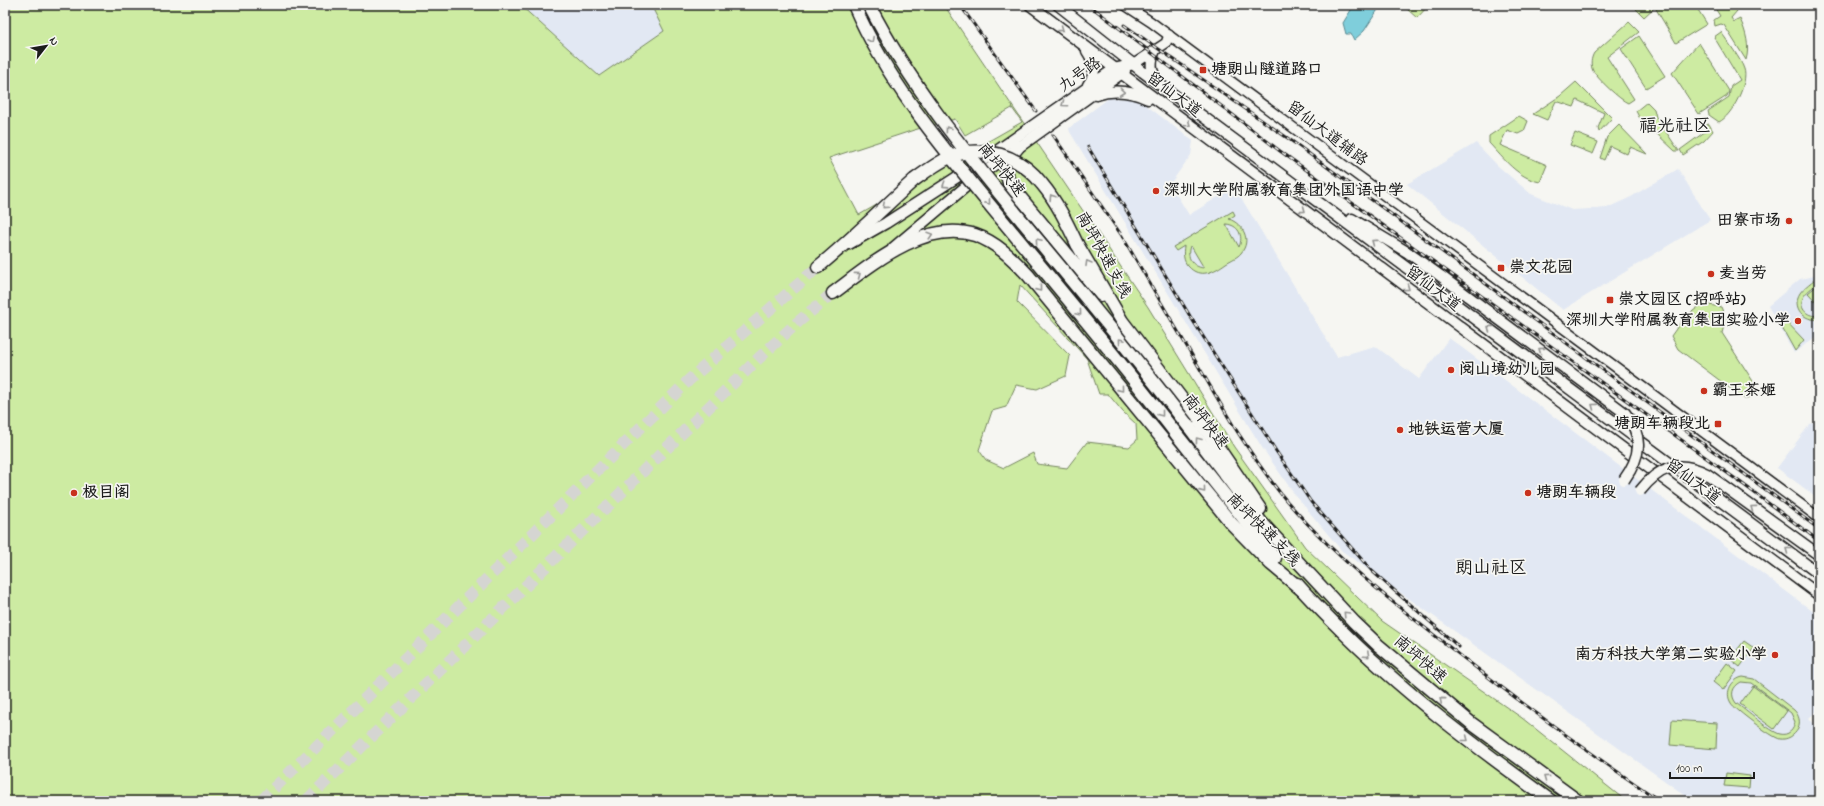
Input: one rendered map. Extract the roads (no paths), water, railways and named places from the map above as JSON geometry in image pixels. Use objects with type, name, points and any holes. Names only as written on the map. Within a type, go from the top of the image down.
[{"type":"highway","name":"南坪快速","points":[[854,5],[873,45],[895,80],[948,155],[1134,379],[1256,536],[1302,590],[1356,645],[1426,707],[1477,747],[1552,801]]},
{"type":"highway","name":"南坪快速","points":[[869,5],[903,66],[957,140],[1145,370],[1261,522],[1354,622],[1443,701],[1578,801]]},
{"type":"highway","points":[[1018,148],[1007,163],[1006,177],[1010,185],[1122,321]]},
{"type":"highway","name":"南坪快速支线","points":[[818,267],[840,249],[866,223],[914,180],[937,164],[960,154],[981,151],[1008,157],[1027,168],[1041,182],[1055,202],[1077,244],[1122,321],[1211,437],[1300,565]]},
{"type":"highway","name":"南坪快速支线","points":[[834,293],[882,257],[920,238],[938,233],[957,232],[975,235],[994,244],[1011,257],[1028,275],[1232,524],[1271,564],[1302,590]]},
{"type":"main road","name":"留仙大道","points":[[1030,5],[1167,109],[1819,595]]},
{"type":"main road","name":"留仙大道","points":[[1058,5],[1160,84],[1819,574]]},
{"type":"main road","name":"留仙大道辅路","points":[[1125,5],[1169,35],[1819,518]]},
{"type":"main road","name":"留仙大道辅路","points":[[1135,5],[1151,15],[1819,512]]},
{"type":"main road","points":[[1134,64],[1166,43],[1169,35]]},
{"type":"main road","points":[[1082,45],[1091,57],[1095,72],[1083,96]]},
{"type":"main road","points":[[1155,50],[1152,58],[1152,71],[1160,84]]},
{"type":"main road","name":"九号路","points":[[840,249],[886,223],[1118,72],[1134,64]]},
{"type":"main road","points":[[1083,96],[1116,91],[1140,95],[1167,109]]},
{"type":"main road","name":"九号路","points":[[882,257],[976,178],[1018,148],[1083,96]]},
{"type":"main road","points":[[1303,189],[1390,242],[1442,277],[1625,413],[1635,428],[1639,443],[1635,463],[1624,480]]},
{"type":"main road","points":[[1640,491],[1654,476],[1666,469],[1682,466],[1690,467],[1707,474],[1819,555]]},
{"type":"water","points":[[1354,5],[1381,5],[1364,31],[1354,40],[1351,34],[1346,34],[1343,23]]},
{"type":"tunnel","points":[[261,801],[689,380],[818,267]]},
{"type":"tunnel","points":[[306,801],[759,358],[798,322],[833,293]]},
{"type":"railway","points":[[960,5],[1036,111]]},
{"type":"railway","points":[[1089,5],[1280,151],[1744,485],[1819,541]]},
{"type":"railway","points":[[1124,25],[1289,139],[1819,529]]},
{"type":"railway","points":[[1053,135],[1122,236],[1245,444],[1285,499],[1327,544],[1373,586],[1421,625],[1540,716],[1660,801]]},
{"type":"railway","points":[[1088,147],[1190,316],[1276,451],[1311,502],[1372,571],[1459,647]]},
{"type":"place","name":"塘朗山隧道路口","points":[[1203,70]]},
{"type":"place","name":"深圳大学附属教育集团外国语中学","points":[[1156,191]]},
{"type":"place","name":"田寮市场","points":[[1789,221]]},
{"type":"place","name":"崇文花园","points":[[1501,268]]},
{"type":"place","name":"麦当劳","points":[[1711,274]]},
{"type":"place","name":"崇文园区 (招呼站)","points":[[1610,300]]},
{"type":"place","name":"深圳大学附属教育集团实验小学","points":[[1798,321]]},
{"type":"place","name":"阅山境幼儿园","points":[[1451,370]]},
{"type":"place","name":"霸王茶姬","points":[[1704,391]]},
{"type":"place","name":"塘朗车辆段北","points":[[1718,424]]},
{"type":"place","name":"地铁运营大厦","points":[[1400,430]]},
{"type":"place","name":"极目阁","points":[[74,493]]},
{"type":"place","name":"塘朗车辆段","points":[[1528,493]]},
{"type":"place","name":"南方科技大学第二实验小学","points":[[1775,655]]},
{"type":"district","name":"福光社区","points":[[1675,127]]},
{"type":"district","name":"朗山社区","points":[[1491,569]]}]
